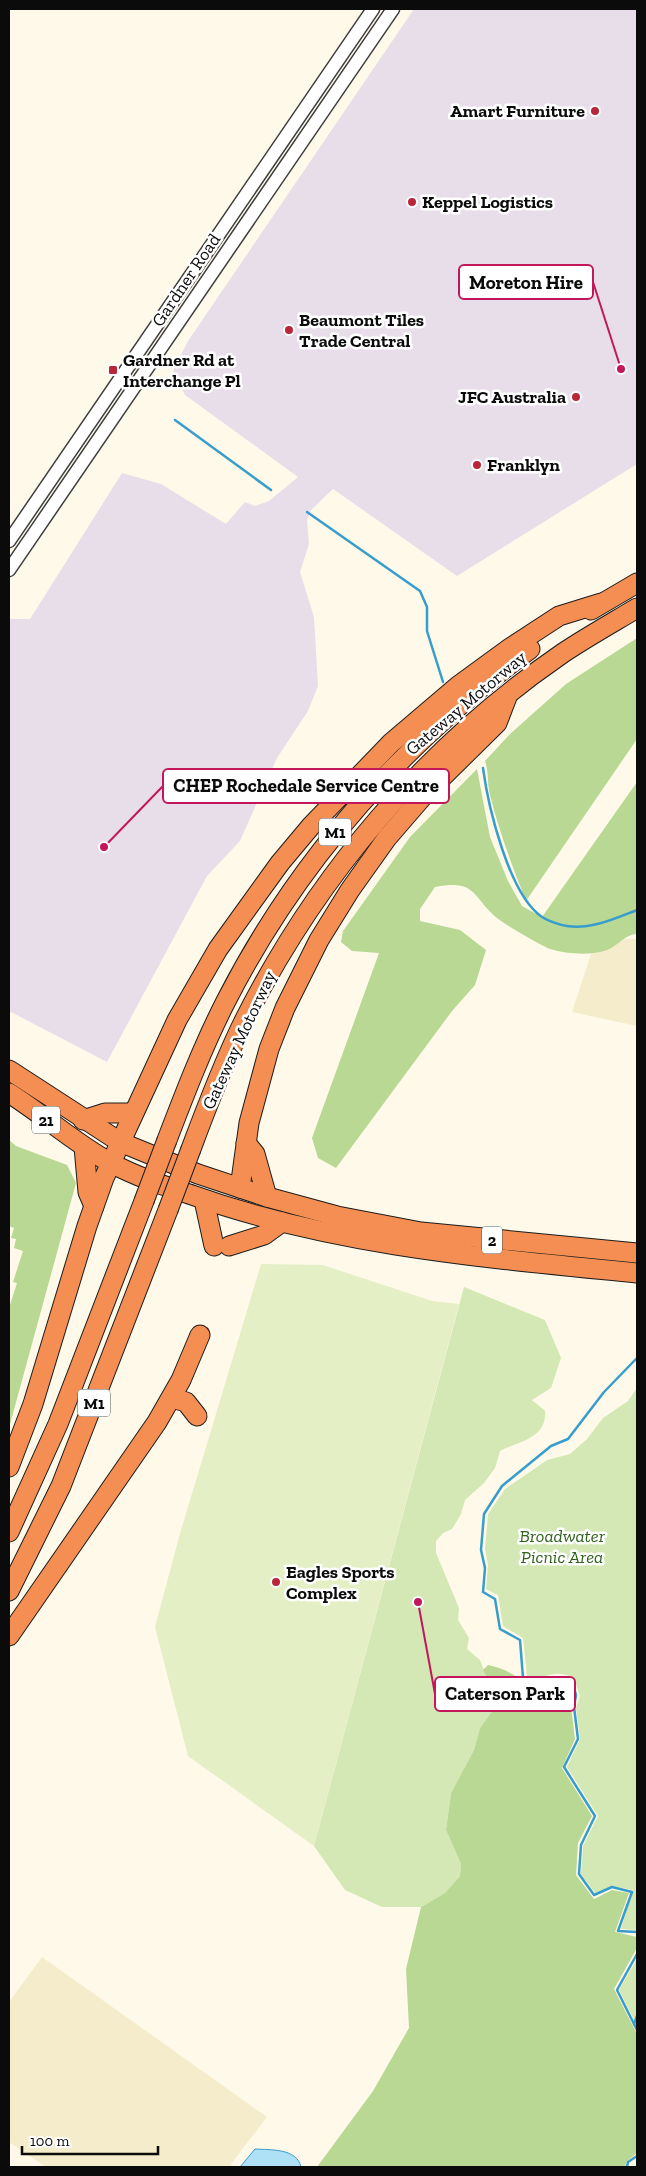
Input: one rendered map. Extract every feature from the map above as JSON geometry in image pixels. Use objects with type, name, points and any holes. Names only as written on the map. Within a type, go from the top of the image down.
[{"type":"highway","name":"Gateway Motorway","points":[[9,1532],[58,1424],[200,1056],[240,974],[286,897],[338,828],[395,764],[454,709],[530,649],[601,603],[637,583]]},
{"type":"highway","points":[[9,1467],[33,1404],[94,1206],[111,1163],[177,1020],[218,948],[280,863],[343,791],[421,716],[496,658],[559,616],[601,603]]},
{"type":"highway","name":"Gateway Motorway","points":[[9,1591],[40,1531],[64,1477],[242,1024],[316,898],[358,843],[416,777],[455,739],[508,694],[564,653],[637,608]]},
{"type":"highway","points":[[240,1188],[254,1099],[274,1034],[297,982],[319,940],[350,890],[387,838],[425,794],[497,723],[508,694]]},
{"type":"highway","name":"21","points":[[9,1070],[83,1120],[120,1142]]},
{"type":"highway","name":"21","points":[[9,1093],[84,1147],[111,1163]]},
{"type":"highway","points":[[83,1120],[105,1113],[133,1113]]},
{"type":"highway","name":"2","points":[[120,1142],[172,1164],[240,1188],[344,1217],[421,1232],[632,1253]]},
{"type":"highway","points":[[246,1143],[255,1154],[267,1197]]},
{"type":"highway","points":[[84,1147],[88,1192],[94,1206]]},
{"type":"highway","name":"2","points":[[111,1163],[204,1200],[282,1222],[443,1252],[631,1272]]},
{"type":"highway","points":[[204,1200],[222,1246],[264,1236],[282,1222]]},
{"type":"highway","points":[[9,1636],[172,1398],[200,1335]]},
{"type":"highway","points":[[172,1398],[186,1402],[197,1416]]},
{"type":"street","name":"Gardner Road","points":[[9,540],[373,9]]},
{"type":"street","name":"Gardner Road","points":[[9,570],[393,9]]},
{"type":"shaded area","points":[[414,9],[637,9],[637,464],[457,576],[333,489],[311,510],[307,520],[309,544],[300,572],[314,617],[318,686],[308,711],[277,758],[240,841],[207,876],[107,1062],[9,1011],[9,622],[10,619],[30,619],[122,473],[161,484],[226,524],[245,502],[255,506],[269,501],[298,477],[185,395],[173,371],[188,341]]},
{"type":"shaded area","points":[[596,939],[637,939],[637,1026],[572,1012]]},
{"type":"shaded area","points":[[42,1957],[267,2117],[231,2164],[232,2167],[46,2167],[9,2142],[9,2002]]},
{"type":"green space","points":[[637,638],[637,739],[526,901],[497,822],[489,791],[485,761],[510,734],[566,684]]},
{"type":"green space","points":[[477,769],[490,837],[508,881],[522,906],[542,917],[637,782],[637,934],[629,936],[611,948],[600,952],[578,954],[557,951],[550,949],[501,921],[466,887],[449,885],[435,887],[420,909],[420,921],[460,930],[486,950],[475,985],[452,1011],[336,1168],[318,1158],[312,1138],[379,953],[352,951],[341,942],[343,931],[410,837]]},
{"type":"green space","points":[[9,1140],[16,1146],[67,1165],[76,1183],[9,1428],[9,1308],[17,1283],[13,1282],[23,1251],[14,1248],[16,1239],[11,1238],[14,1228],[9,1226]]},
{"type":"green space","name":"Eagles Sports Complex","points":[[261,1264],[323,1265],[432,1301],[459,1304],[314,1846],[188,1756],[155,1627],[179,1537]]},
{"type":"green space","points":[[464,1287],[545,1320],[561,1358],[551,1388],[532,1400],[545,1411],[542,1427],[537,1433],[524,1441],[500,1451],[495,1468],[484,1483],[465,1500],[461,1514],[452,1529],[443,1533],[436,1541],[436,1553],[459,1608],[458,1620],[469,1638],[467,1649],[480,1660],[489,1683],[496,1694],[493,1710],[480,1728],[474,1750],[451,1793],[446,1830],[461,1864],[460,1876],[445,1893],[421,1907],[382,1907],[345,1890],[314,1846]]},
{"type":"green space","name":"Broadwater Picnic Area","points":[[637,1388],[637,1930],[621,1929],[633,1890],[612,1886],[595,1893],[581,1874],[583,1846],[598,1816],[567,1767],[580,1739],[576,1708],[580,1696],[574,1678],[563,1674],[553,1674],[532,1683],[527,1676],[523,1638],[503,1626],[498,1595],[486,1589],[488,1565],[485,1549],[488,1514],[505,1489],[547,1460],[570,1454],[587,1439],[603,1418],[628,1401]]},
{"type":"green space","points":[[488,1665],[512,1674],[532,1690],[546,1682],[562,1680],[570,1684],[574,1695],[571,1707],[575,1739],[562,1768],[592,1816],[578,1843],[576,1875],[594,1899],[612,1890],[629,1893],[615,1932],[637,1937],[637,1948],[614,1989],[637,2034],[637,2153],[627,2161],[625,2167],[317,2167],[373,2091],[409,2028],[406,1969],[421,1907],[445,1893],[460,1876],[461,1864],[446,1830],[451,1793],[474,1750],[480,1728],[493,1710],[496,1694],[483,1670]]},
{"type":"green space","points":[[637,1959],[637,2026],[619,1990]]},
{"type":"water","points":[[255,2149],[289,2153],[294,2156],[301,2167],[240,2167]]},
{"type":"waterway","points":[[175,420],[271,490]]},
{"type":"waterway","points":[[307,512],[420,591],[427,607],[427,631],[443,682]]},
{"type":"waterway","points":[[483,768],[495,826],[502,848],[510,870],[530,906],[542,917],[576,927],[594,925],[637,910]]},
{"type":"waterway","points":[[637,1358],[604,1392],[568,1439],[551,1446],[502,1486],[484,1514],[481,1550],[485,1568],[483,1592],[495,1599],[500,1629],[520,1640],[523,1678],[531,1688],[546,1680],[556,1678],[572,1681],[576,1695],[574,1707],[578,1739],[564,1767],[595,1816],[581,1845],[579,1874],[594,1895],[612,1887],[632,1892],[618,1931],[637,1932]]},
{"type":"waterway","points":[[637,1954],[617,1990],[637,2030]]},
{"type":"waterway","points":[[634,2024],[637,2016]]},
{"type":"waterway","points":[[627,2167],[628,2162],[637,2156]]},
{"type":"place","name":"Amart Furniture","points":[[595,111]]},
{"type":"place","name":"Keppel Logistics","points":[[412,202]]},
{"type":"place","name":"Beaumont Tiles Trade Central","points":[[289,330]]},
{"type":"place","name":"Moreton Hire","points":[[621,369]]},
{"type":"place","name":"Gardner Rd at Interchange Pl","points":[[113,370]]},
{"type":"place","name":"JFC Australia","points":[[576,397]]},
{"type":"place","name":"Franklyn","points":[[477,465]]},
{"type":"place","name":"CHEP Rochedale Service Centre","points":[[104,847]]},
{"type":"place","name":"Eagles Sports Complex","points":[[276,1582]]},
{"type":"place","name":"Caterson Park","points":[[418,1602]]}]
